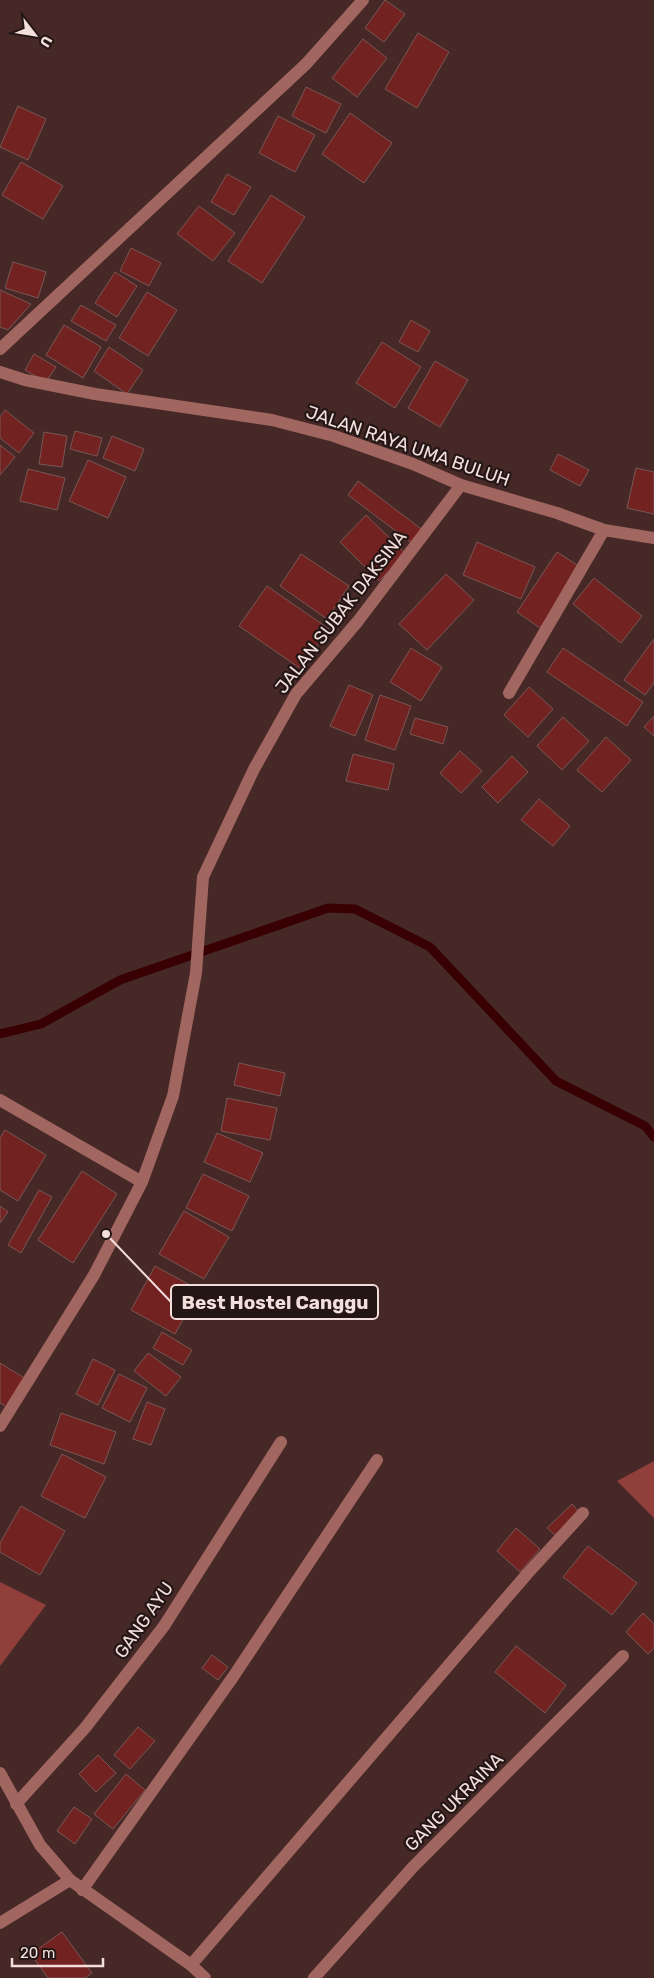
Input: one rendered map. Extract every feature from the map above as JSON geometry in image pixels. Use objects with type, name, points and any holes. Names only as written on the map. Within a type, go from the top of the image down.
[{"type":"street","points":[[0,349],[306,64],[363,0]]},
{"type":"street","name":"JALAN RAYA UMA BULUH","points":[[0,372],[24,380],[95,394],[272,420],[334,436],[413,464],[461,486],[558,514],[604,530],[654,538]]},
{"type":"street","name":"JALAN SUBAK DAKSINA","points":[[0,1426],[94,1275],[142,1182],[173,1096],[196,973],[203,877],[254,769],[296,694],[358,621],[461,486]]},
{"type":"street","points":[[509,693],[604,530]]},
{"type":"street","points":[[0,1100],[142,1182]]},
{"type":"street","name":"GANG AYU","points":[[16,1804],[85,1728],[164,1626],[281,1442]]},
{"type":"street","points":[[82,1890],[233,1677],[377,1460]]},
{"type":"street","points":[[191,1965],[527,1574],[583,1513]]},
{"type":"street","name":"GANG UKRAINA","points":[[314,1978],[412,1868],[624,1656]]},
{"type":"street","points":[[0,1773],[40,1845],[70,1880],[191,1965],[206,1978]]},
{"type":"street","points":[[0,1923],[70,1880]]},
{"type":"shaded area","points":[[654,1461],[654,1518],[617,1481]]},
{"type":"shaded area","points":[[0,1582],[46,1605],[0,1666]]},
{"type":"building","points":[[385,0],[405,14],[384,42],[365,28]]},
{"type":"building","points":[[418,33],[449,52],[417,108],[385,89]]},
{"type":"building","points":[[363,39],[387,58],[357,97],[332,78]]},
{"type":"building","points":[[306,87],[341,104],[326,133],[292,116]]},
{"type":"building","points":[[18,106],[46,119],[28,160],[0,147]]},
{"type":"building","points":[[350,113],[392,143],[364,183],[322,154]]},
{"type":"building","points":[[278,116],[315,135],[295,172],[259,153]]},
{"type":"building","points":[[21,162],[63,186],[43,219],[2,195]]},
{"type":"building","points":[[227,174],[251,187],[234,215],[211,202]]},
{"type":"building","points":[[271,195],[305,217],[262,283],[228,261]]},
{"type":"building","points":[[199,206],[235,233],[213,261],[177,234]]},
{"type":"building","points":[[131,248],[161,263],[149,286],[120,271]]},
{"type":"building","points":[[13,262],[46,272],[38,298],[5,288]]},
{"type":"building","points":[[115,272],[137,286],[117,317],[95,303]]},
{"type":"building","points":[[0,290],[31,304],[8,330],[0,327]]},
{"type":"building","points":[[147,292],[177,310],[148,356],[119,338]]},
{"type":"building","points":[[81,305],[116,325],[106,341],[71,321]]},
{"type":"building","points":[[411,320],[430,331],[418,352],[399,342]]},
{"type":"building","points":[[64,325],[101,347],[83,378],[46,355]]},
{"type":"building","points":[[382,342],[421,367],[395,408],[356,383]]},
{"type":"building","points":[[109,347],[143,370],[127,394],[94,371]]},
{"type":"building","points":[[34,354],[56,367],[46,382],[25,370]]},
{"type":"building","points":[[435,361],[468,380],[440,427],[408,408]]},
{"type":"building","points":[[5,410],[34,433],[19,453],[0,438],[0,417]]},
{"type":"building","points":[[75,431],[102,438],[97,456],[70,449]]},
{"type":"building","points":[[44,432],[67,436],[62,467],[39,464]]},
{"type":"building","points":[[112,436],[144,449],[135,471],[103,458]]},
{"type":"building","points":[[0,445],[15,457],[0,475]]},
{"type":"building","points":[[558,454],[589,470],[580,486],[550,470]]},
{"type":"building","points":[[88,460],[126,477],[108,518],[69,501]]},
{"type":"building","points":[[636,468],[654,472],[654,514],[627,508]]},
{"type":"building","points":[[28,469],[65,478],[57,510],[20,501]]},
{"type":"building","points":[[358,481],[424,531],[413,544],[348,495]]},
{"type":"building","points":[[366,515],[406,554],[379,581],[340,542]]},
{"type":"building","points":[[477,542],[535,567],[521,599],[463,575]]},
{"type":"building","points":[[557,552],[580,567],[540,628],[517,612]]},
{"type":"building","points":[[301,554],[349,586],[327,619],[280,586]]},
{"type":"building","points":[[446,574],[474,600],[427,650],[399,624]]},
{"type":"building","points":[[594,578],[642,616],[621,643],[573,604]]},
{"type":"building","points":[[267,586],[329,629],[301,669],[239,626]]},
{"type":"building","points":[[654,639],[654,683],[645,695],[624,680]]},
{"type":"building","points":[[411,648],[442,667],[421,701],[390,682]]},
{"type":"building","points":[[563,648],[643,702],[627,726],[547,672]]},
{"type":"building","points":[[349,685],[373,695],[355,736],[330,726]]},
{"type":"building","points":[[529,687],[553,709],[528,737],[504,715]]},
{"type":"building","points":[[380,695],[411,706],[395,750],[365,740]]},
{"type":"building","points":[[654,716],[654,736],[644,727]]},
{"type":"building","points":[[563,717],[589,741],[562,770],[537,746]]},
{"type":"building","points":[[415,718],[448,727],[443,744],[410,734]]},
{"type":"building","points":[[606,737],[631,760],[602,792],[577,770]]},
{"type":"building","points":[[460,751],[482,771],[461,793],[440,773]]},
{"type":"building","points":[[353,754],[394,764],[388,790],[346,781]]},
{"type":"building","points":[[512,756],[528,772],[498,803],[482,787]]},
{"type":"building","points":[[539,799],[570,826],[553,846],[521,820]]},
{"type":"building","points":[[239,1063],[285,1073],[280,1096],[234,1085]]},
{"type":"building","points":[[227,1098],[277,1108],[270,1140],[221,1131]]},
{"type":"building","points":[[5,1130],[46,1155],[18,1201],[0,1190],[0,1138]]},
{"type":"building","points":[[217,1133],[263,1153],[250,1182],[204,1162]]},
{"type":"building","points":[[82,1171],[117,1194],[73,1263],[38,1240]]},
{"type":"building","points":[[203,1174],[249,1196],[232,1231],[186,1208]]},
{"type":"building","points":[[39,1190],[52,1197],[21,1253],[8,1245]]},
{"type":"building","points":[[0,1206],[8,1212],[0,1223]]},
{"type":"building","points":[[184,1211],[229,1237],[204,1279],[159,1254]]},
{"type":"building","points":[[155,1266],[199,1290],[175,1334],[131,1310]]},
{"type":"building","points":[[162,1332],[192,1350],[183,1365],[153,1348]]},
{"type":"building","points":[[148,1353],[181,1377],[166,1396],[134,1371]]},
{"type":"building","points":[[93,1359],[115,1370],[98,1405],[76,1394]]},
{"type":"building","points":[[0,1363],[26,1379],[8,1408],[0,1403]]},
{"type":"building","points":[[119,1374],[147,1388],[130,1422],[102,1408]]},
{"type":"building","points":[[147,1402],[165,1409],[151,1445],[133,1439]]},
{"type":"building","points":[[61,1413],[116,1432],[104,1464],[50,1445]]},
{"type":"building","points":[[62,1454],[106,1477],[85,1518],[41,1496]]},
{"type":"building","points":[[572,1504],[579,1512],[555,1535],[547,1528]]},
{"type":"building","points":[[21,1506],[65,1531],[40,1575],[0,1552],[0,1543]]},
{"type":"building","points":[[516,1528],[540,1549],[520,1572],[497,1551]]},
{"type":"building","points":[[588,1546],[637,1583],[612,1615],[563,1577]]},
{"type":"building","points":[[643,1613],[654,1624],[654,1648],[648,1654],[626,1632]]},
{"type":"building","points":[[516,1646],[566,1685],[545,1713],[495,1672]]},
{"type":"building","points":[[212,1655],[228,1667],[218,1680],[202,1668]]},
{"type":"building","points":[[138,1727],[155,1741],[130,1769],[114,1755]]},
{"type":"building","points":[[98,1755],[116,1773],[96,1792],[79,1774]]},
{"type":"building","points":[[126,1774],[145,1790],[113,1829],[94,1814]]},
{"type":"building","points":[[74,1807],[92,1819],[75,1844],[57,1831]]},
{"type":"building","points":[[62,1932],[92,1973],[85,1978],[48,1978],[31,1954]]},
{"type":"waterway","points":[[0,1034],[41,1024],[120,980],[328,908],[355,909],[430,947],[556,1081],[645,1126],[654,1137]]},
{"type":"place","name":"Best Hostel Canggu","points":[[106,1234]]}]
